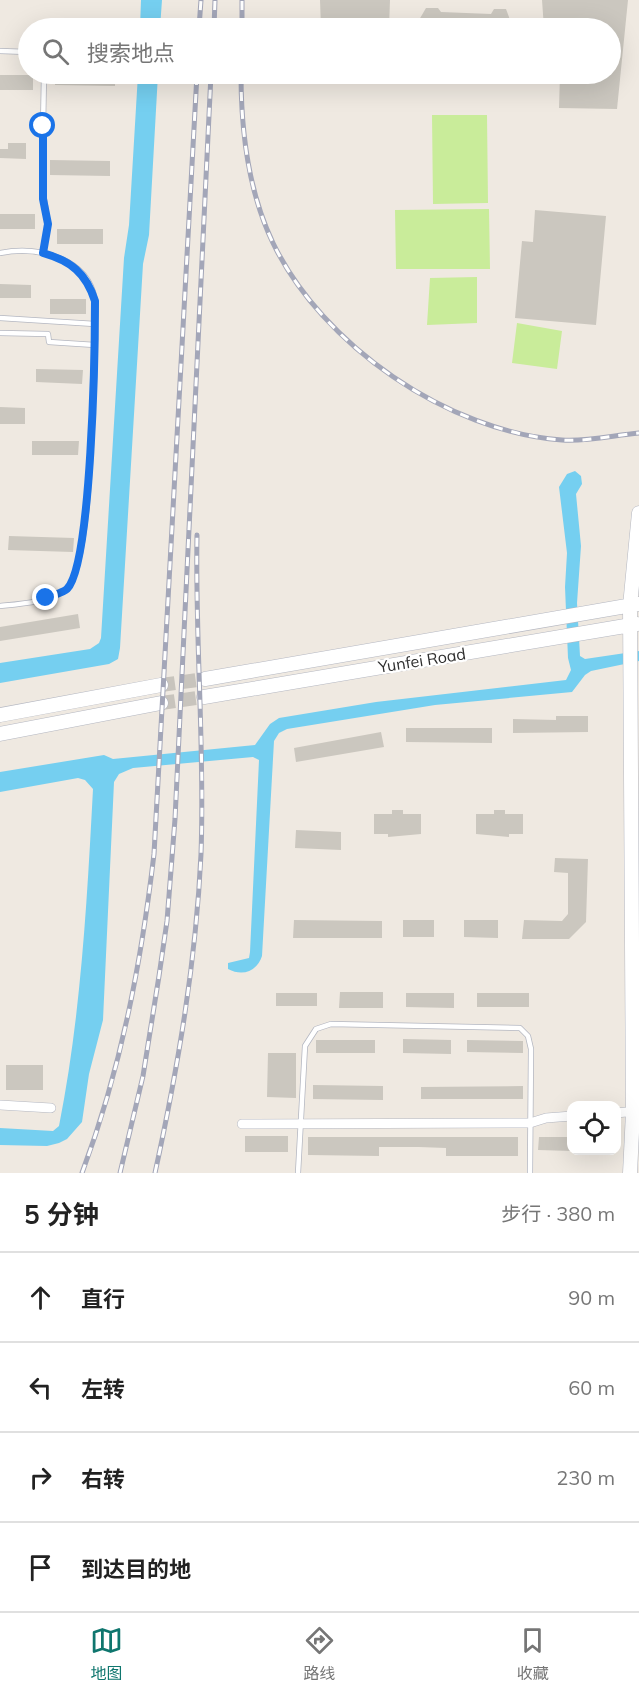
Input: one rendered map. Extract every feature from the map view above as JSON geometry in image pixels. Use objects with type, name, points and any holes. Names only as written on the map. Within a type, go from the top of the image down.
[{"type":"main road","points":[[630,1173],[636,1092],[630,659],[634,625],[639,513]]},
{"type":"main road","name":"Yunfei Road","points":[[205,679],[634,605]]},
{"type":"main road","name":"Yunfei Road","points":[[204,697],[634,625]]},
{"type":"main road","points":[[0,715],[161,685]]},
{"type":"main road","points":[[0,734],[161,703]]},
{"type":"street","points":[[0,1105],[51,1108]]},
{"type":"street","points":[[621,1113],[636,1112]]},
{"type":"street","points":[[242,1125],[530,1124],[546,1118],[567,1116]]},
{"type":"lane","points":[[0,51],[18,52]]},
{"type":"lane","points":[[43,253],[48,224],[42,185],[44,84]]},
{"type":"lane","points":[[0,253],[43,253],[61,258],[82,273],[90,284],[95,301],[89,473],[78,567],[67,589],[46,598],[0,606]]},
{"type":"lane","points":[[0,318],[95,324]]},
{"type":"lane","points":[[0,333],[48,334],[49,342],[95,345]]},
{"type":"lane","points":[[298,1173],[305,1046],[316,1029],[331,1024],[520,1028],[528,1036],[531,1049],[530,1173]]},
{"type":"green space","points":[[432,115],[487,115],[488,203],[433,204]]},
{"type":"green space","points":[[489,209],[490,269],[396,269],[395,210]]},
{"type":"green space","points":[[477,277],[477,323],[427,325],[430,278]]},
{"type":"green space","points":[[517,323],[562,331],[557,369],[512,363]]},
{"type":"water","points":[[141,0],[162,0],[161,18],[140,18]]},
{"type":"water","points":[[137,84],[157,84],[149,235],[143,264],[118,659],[109,664],[0,683],[0,663],[90,649],[99,643],[101,638],[124,258],[129,225]]},
{"type":"water","points":[[575,471],[581,476],[582,484],[576,494],[581,546],[577,603],[580,656],[585,659],[639,651],[639,661],[591,671],[572,692],[435,705],[287,729],[279,733],[274,741],[262,956],[257,965],[249,971],[239,972],[228,969],[228,963],[249,958],[250,952],[259,760],[253,757],[133,768],[119,774],[114,782],[103,1020],[89,1074],[82,1122],[67,1139],[59,1143],[47,1146],[0,1145],[0,1128],[53,1131],[59,1126],[78,1000],[93,789],[85,780],[78,778],[0,792],[0,772],[104,755],[113,759],[255,745],[270,724],[279,718],[376,702],[566,680],[571,670],[568,658],[565,587],[567,553],[559,487],[567,474]]},
{"type":"building","points":[[320,0],[390,0],[389,18],[321,18]]},
{"type":"building","points":[[542,0],[628,0],[621,69],[621,18],[543,18]]},
{"type":"building","points":[[426,8],[438,8],[441,12],[491,14],[494,9],[506,9],[509,18],[420,18]]},
{"type":"building","points":[[0,75],[18,75],[18,84],[33,84],[33,90],[0,90]]},
{"type":"building","points":[[115,84],[115,86],[55,85]]},
{"type":"building","points":[[560,84],[620,84],[617,109],[559,108]]},
{"type":"building","points":[[8,143],[26,143],[26,159],[0,158],[0,149],[8,149]]},
{"type":"building","points":[[50,160],[110,161],[110,176],[50,175]]},
{"type":"building","points":[[535,210],[606,216],[596,325],[515,318],[522,241],[533,242]]},
{"type":"building","points":[[0,214],[35,214],[35,229],[0,229]]},
{"type":"building","points":[[57,229],[103,229],[103,244],[57,244]]},
{"type":"building","points":[[0,284],[31,285],[31,298],[0,298]]},
{"type":"building","points":[[50,299],[86,299],[86,314],[50,314]]},
{"type":"building","points":[[36,369],[83,370],[82,384],[36,382]]},
{"type":"building","points":[[0,407],[25,408],[25,424],[0,424]]},
{"type":"building","points":[[32,441],[79,441],[78,455],[32,455]]},
{"type":"building","points":[[9,536],[74,538],[73,552],[8,550]]},
{"type":"building","points":[[78,614],[80,628],[0,641],[0,627]]},
{"type":"building","points":[[556,716],[588,716],[588,732],[513,733],[513,719],[556,720]]},
{"type":"building","points":[[406,728],[492,728],[492,743],[406,742]]},
{"type":"building","points":[[381,732],[384,747],[296,762],[294,748]]},
{"type":"building","points":[[392,810],[403,810],[403,814],[421,814],[421,834],[388,837],[388,834],[374,834],[374,814],[392,814]]},
{"type":"building","points":[[494,810],[505,810],[505,814],[523,814],[523,834],[509,834],[509,837],[476,834],[476,814],[494,814]]},
{"type":"building","points":[[296,830],[341,832],[341,850],[295,848]]},
{"type":"building","points":[[555,858],[588,859],[586,922],[569,939],[522,939],[524,920],[562,921],[568,914],[568,873],[554,872]]},
{"type":"building","points":[[294,920],[382,921],[382,938],[293,938]]},
{"type":"building","points":[[403,920],[434,920],[434,937],[403,937]]},
{"type":"building","points":[[464,920],[498,920],[498,938],[464,937]]},
{"type":"building","points":[[340,992],[383,992],[383,1008],[339,1008]]},
{"type":"building","points":[[276,993],[317,993],[317,1006],[276,1006]]},
{"type":"building","points":[[406,993],[454,993],[454,1008],[406,1007]]},
{"type":"building","points":[[477,993],[529,993],[529,1007],[477,1007]]},
{"type":"building","points":[[403,1039],[451,1040],[451,1054],[403,1053]]},
{"type":"building","points":[[316,1040],[375,1040],[375,1053],[316,1053]]},
{"type":"building","points":[[467,1040],[523,1041],[523,1053],[467,1052]]},
{"type":"building","points":[[268,1053],[296,1053],[296,1098],[267,1097]]},
{"type":"building","points":[[6,1065],[43,1065],[43,1090],[6,1090]]},
{"type":"building","points":[[313,1085],[383,1086],[383,1100],[313,1099]]},
{"type":"building","points":[[523,1086],[523,1099],[421,1099],[421,1087]]},
{"type":"building","points":[[245,1136],[288,1136],[288,1152],[245,1152]]},
{"type":"building","points":[[308,1137],[518,1137],[518,1156],[446,1156],[446,1148],[419,1147],[379,1147],[379,1156],[308,1155]]},
{"type":"building","points":[[539,1137],[567,1137],[567,1151],[538,1150]]},
{"type":"tunnel","points":[[161,685],[205,679]]},
{"type":"tunnel","points":[[161,703],[204,697]]},
{"type":"railway","points":[[200,18],[201,0]]},
{"type":"railway","points":[[214,18],[215,0]]},
{"type":"railway","points":[[242,0],[242,18]]},
{"type":"railway","points":[[82,1173],[108,1095],[128,1016],[143,936],[154,854],[196,84]]},
{"type":"railway","points":[[120,1173],[143,1076],[167,921],[175,819],[211,84]]},
{"type":"railway","points":[[241,84],[242,117],[248,160],[257,203],[264,223],[295,280],[323,316],[356,348],[393,377],[433,401],[476,420],[519,433],[562,440],[639,433]]},
{"type":"railway","points":[[155,1173],[185,1014],[199,894],[202,774],[197,535]]},
{"type":"route","points":[[43,126],[42,185],[48,224],[43,253],[61,258],[82,273],[90,284],[95,301],[89,473],[82,550],[78,567],[67,589],[46,598]]}]
